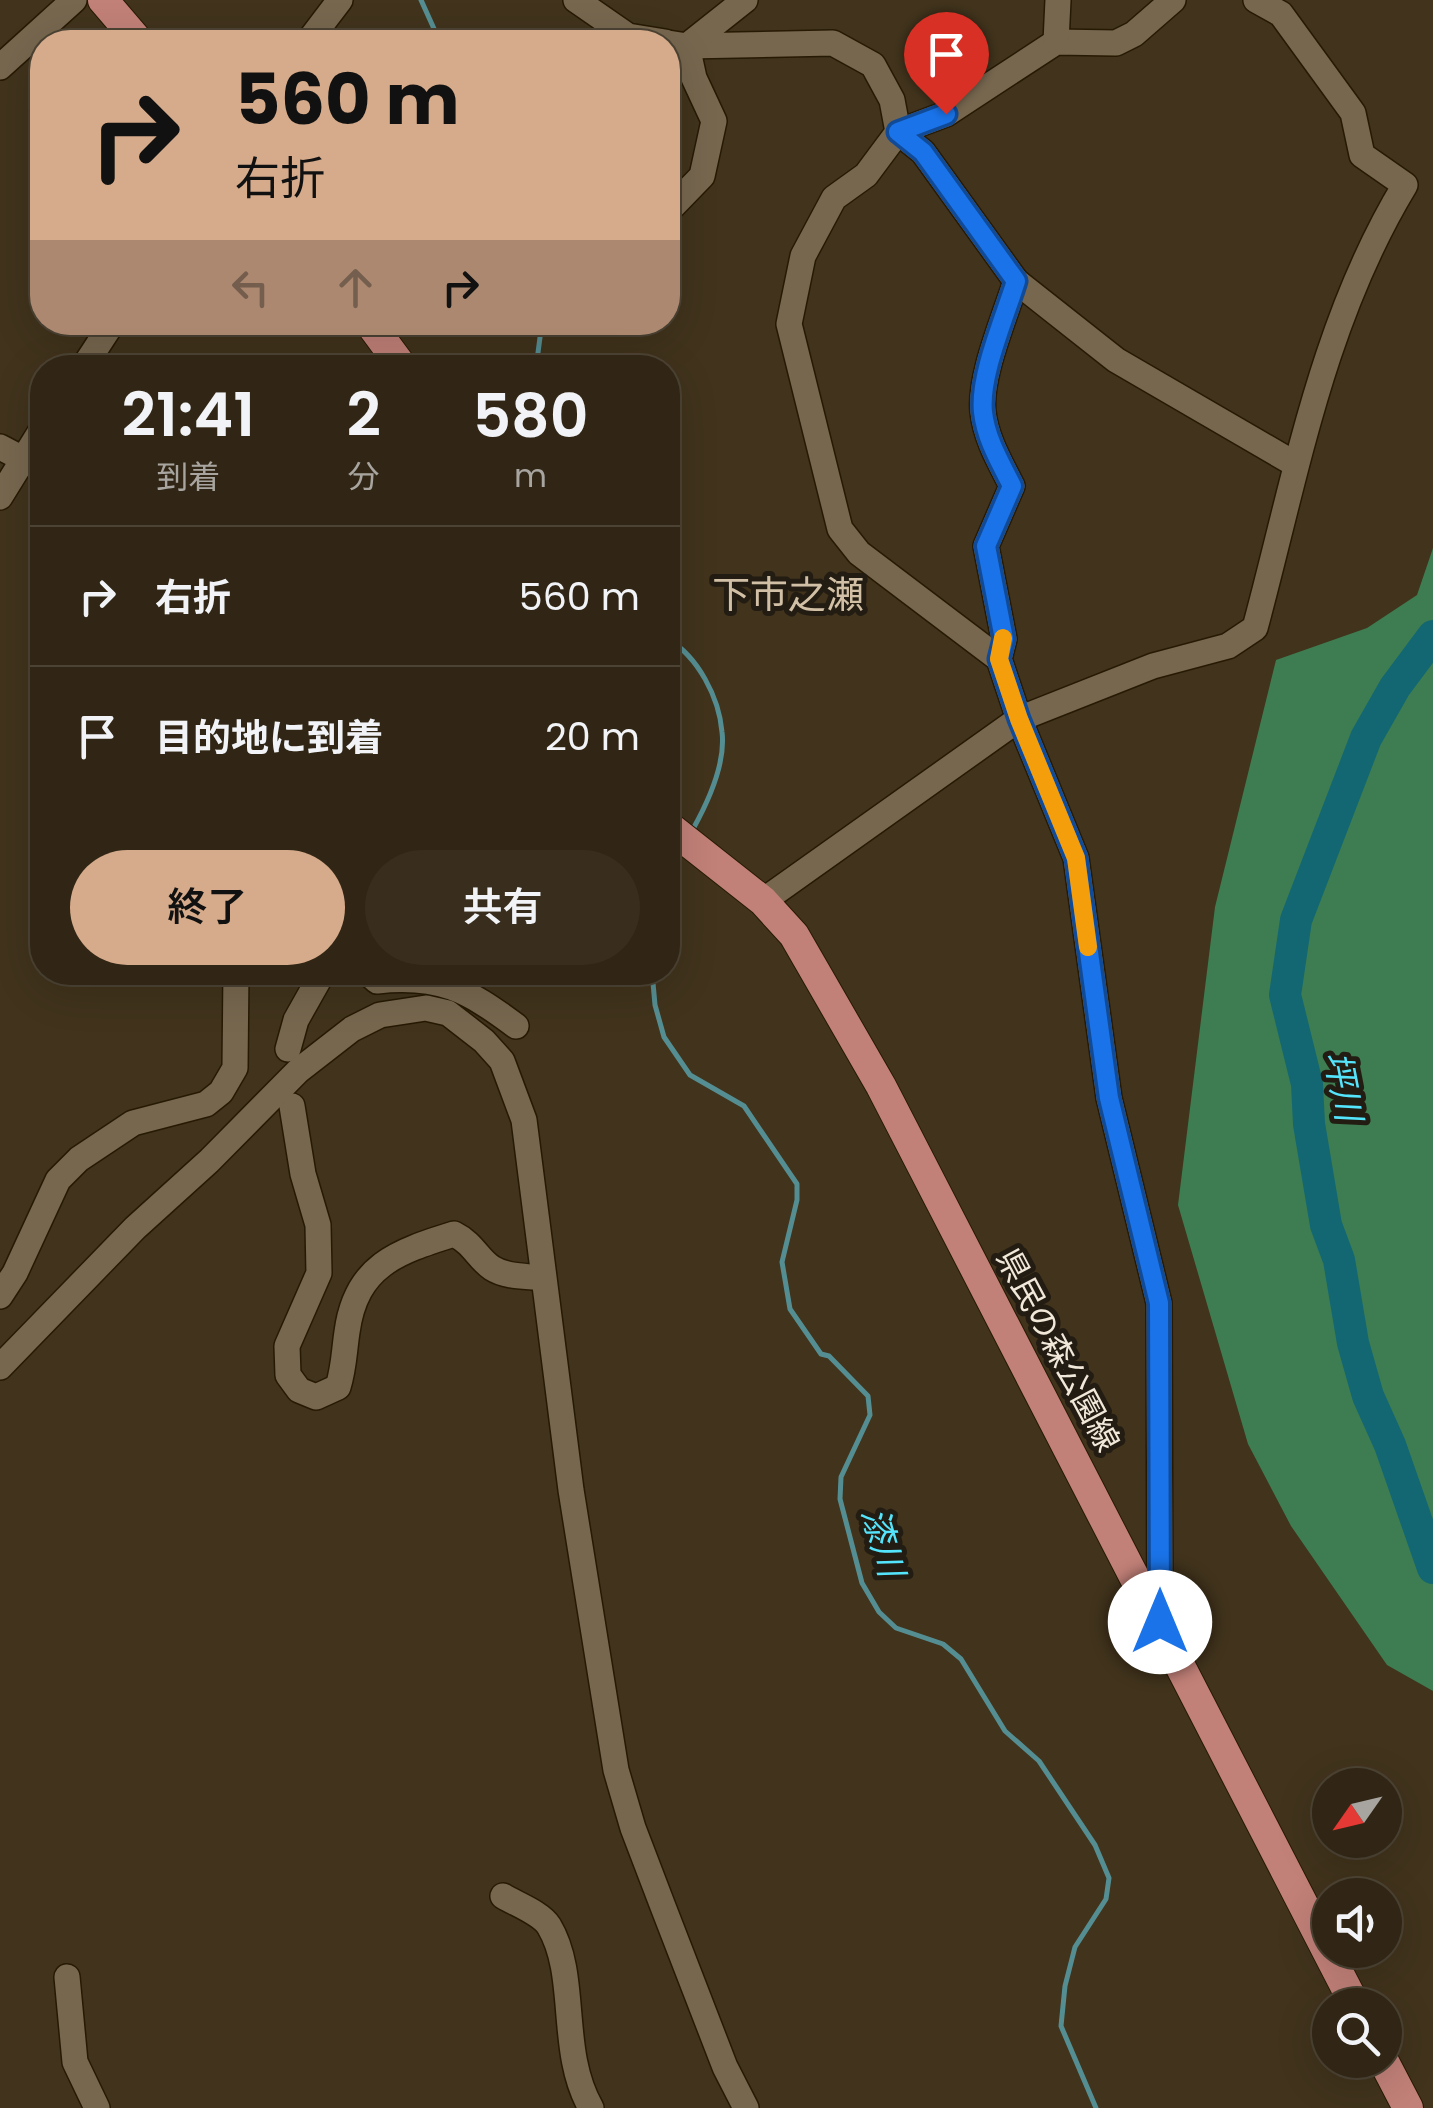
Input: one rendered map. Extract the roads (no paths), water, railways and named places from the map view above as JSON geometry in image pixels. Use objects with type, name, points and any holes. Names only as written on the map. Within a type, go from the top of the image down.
[{"type":"main road","points":[[103,0],[129,30]]},
{"type":"main road","name":"県民の森公園線","points":[[680,835],[752,892],[794,935],[881,1086],[1346,1988]]},
{"type":"main road","points":[[1393,2078],[1408,2108]]},
{"type":"street","points":[[41,30],[74,0]]},
{"type":"street","points":[[317,30],[340,0]]},
{"type":"street","points":[[680,32],[745,0]]},
{"type":"street","points":[[1056,42],[1058,0]]},
{"type":"street","points":[[999,659],[859,553],[840,529],[789,324],[803,256],[834,198],[866,175],[898,132],[946,114],[1056,42],[1116,44],[1134,34],[1172,0]]},
{"type":"street","points":[[752,892],[1019,719],[1153,666],[1228,646],[1255,628],[1329,346],[1347,298],[1405,186],[1362,155],[1353,113],[1281,14],[1256,0]]},
{"type":"street","points":[[588,4],[620,30]]},
{"type":"street","points":[[0,68],[30,40]]},
{"type":"street","points":[[680,42],[834,42],[874,65],[892,100],[898,132],[923,152],[1016,281],[1116,360],[1296,464]]},
{"type":"street","points":[[680,64],[694,78],[714,121],[702,176],[680,199]]},
{"type":"street","points":[[1016,281],[988,371],[982,409],[990,441],[1012,486],[986,546],[1004,639],[999,659],[1076,858],[1109,1098],[1159,1303],[1160,1622]]},
{"type":"street","points":[[0,498],[22,458]]},
{"type":"street","points":[[0,1296],[16,1273],[58,1180],[79,1159],[133,1122],[206,1104],[222,1092],[235,1068],[236,985]]},
{"type":"street","points":[[288,1049],[296,1020],[316,985]]},
{"type":"street","points":[[450,985],[516,1026]]},
{"type":"street","points":[[0,1367],[135,1228],[208,1162],[298,1071],[352,1029],[380,1014],[426,1008],[448,1013],[468,1026],[502,1061],[524,1120],[574,1508],[616,1770],[633,1828],[669,1922],[725,2066],[746,2108]]},
{"type":"street","points":[[292,1106],[303,1174],[318,1225],[319,1272],[288,1346],[288,1374],[299,1390],[316,1397],[338,1387],[356,1294],[375,1270],[397,1252],[454,1234],[472,1243],[490,1267],[508,1274],[542,1278]]},
{"type":"street","points":[[503,1896],[547,1922],[562,1961],[578,2084],[592,2108]]},
{"type":"street","points":[[68,1977],[75,2062],[97,2108]]},
{"type":"waterway","name":"漆川","points":[[421,0],[435,30]]},
{"type":"waterway","name":"漆川","points":[[538,355],[540,335]]},
{"type":"waterway","name":"坪川","points":[[1433,636],[1395,687],[1366,738],[1296,920],[1285,995],[1307,1084],[1309,1124],[1326,1225],[1339,1260],[1353,1343],[1368,1396],[1390,1445],[1433,1568]]},
{"type":"waterway","name":"漆川","points":[[680,648],[705,679],[717,705],[723,744],[719,770],[693,829]]},
{"type":"waterway","name":"漆川","points":[[680,852],[682,848]]},
{"type":"waterway","name":"漆川","points":[[653,985],[664,1037],[690,1075],[744,1106],[797,1184],[797,1200],[782,1262],[790,1309],[821,1354],[829,1356],[868,1396],[870,1415],[841,1477],[840,1499],[862,1583],[879,1612],[896,1628],[943,1644],[961,1659],[1005,1731],[1039,1761],[1095,1845],[1109,1878],[1106,1899],[1075,1947],[1065,1986],[1061,2026],[1096,2108]]},
{"type":"district","name":"下市之瀬","points":[[788,595]]}]
